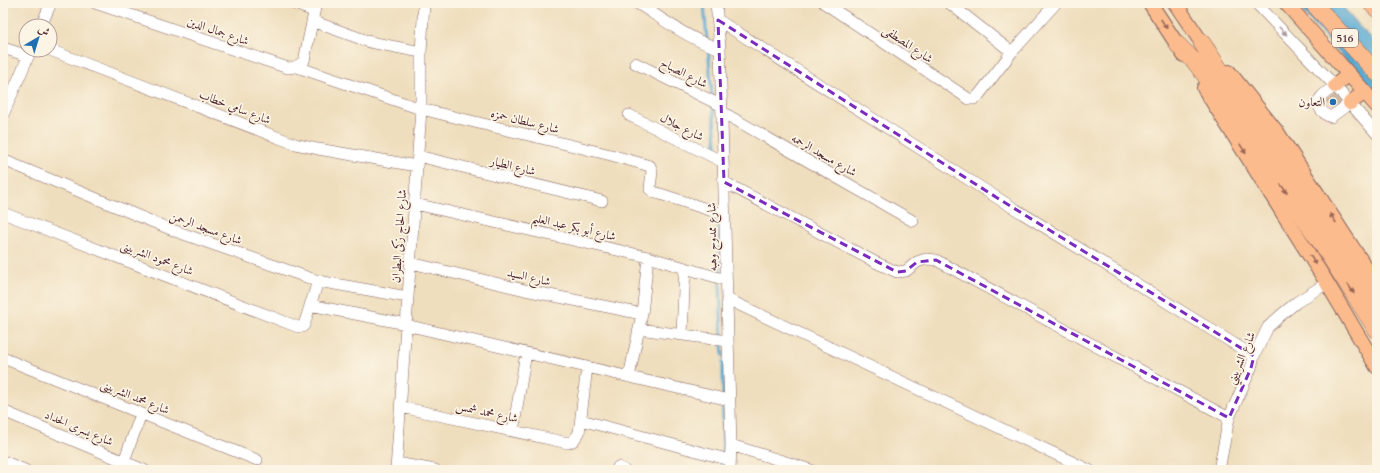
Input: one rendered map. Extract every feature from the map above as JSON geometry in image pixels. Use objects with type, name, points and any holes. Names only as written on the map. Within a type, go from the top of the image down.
[{"type":"highway","name":"516","points":[[1313,3],[1377,73]]},
{"type":"highway","points":[[1371,3],[1377,9]]},
{"type":"highway","points":[[1202,43],[1377,307]]},
{"type":"highway","points":[[1178,45],[1204,75],[1322,244],[1377,330]]},
{"type":"main road","points":[[1150,3],[1178,45],[1327,283],[1377,367]]},
{"type":"main road","points":[[1175,3],[1202,43],[1244,90],[1277,132],[1377,285]]},
{"type":"main road","points":[[1286,3],[1377,106]]},
{"type":"main road","points":[[1336,100],[1349,74]]},
{"type":"main road","points":[[1336,100],[1365,92]]},
{"type":"street","points":[[44,18],[51,3]]},
{"type":"street","name":"شارع جمال الدين","points":[[95,3],[292,68]]},
{"type":"street","points":[[292,3],[314,11],[370,42],[421,52]]},
{"type":"street","name":"شارع الحاج زكى البطران","points":[[397,466],[418,161],[424,3]]},
{"type":"street","points":[[637,3],[699,41],[716,47]]},
{"type":"street","name":"شارع ممدوح وهبه","points":[[716,3],[718,20],[716,47],[720,107],[718,159],[724,182],[725,215],[722,278],[727,300],[724,340],[724,399],[731,445],[726,461]]},
{"type":"street","name":"شارع المصطفى","points":[[824,3],[969,100],[978,96],[1012,52]]},
{"type":"street","points":[[950,3],[1012,52],[1056,3]]},
{"type":"street","points":[[1256,3],[1336,100],[1377,134]]},
{"type":"street","points":[[292,68],[304,61],[314,11]]},
{"type":"street","points":[[718,20],[1005,203],[1254,356]]},
{"type":"street","points":[[3,48],[18,51]]},
{"type":"street","name":"شارع سامي خطاب","points":[[58,53],[295,144],[318,149],[418,161]]},
{"type":"street","points":[[3,115],[28,58]]},
{"type":"street","name":"شارع الصباح","points":[[635,63],[704,97],[720,107]]},
{"type":"street","name":"شارع سلطان حمزه","points":[[292,68],[421,109],[611,155],[650,166],[652,171],[650,186],[654,192],[725,215]]},
{"type":"street","name":"شارع مسجد الرحمه","points":[[720,107],[913,221]]},
{"type":"street","name":"شارع جلال","points":[[629,115],[718,159]]},
{"type":"street","name":"شارع مسجد الرحمن","points":[[3,160],[175,231],[318,281],[408,297]]},
{"type":"street","name":"شارع الطيار","points":[[418,161],[602,202]]},
{"type":"street","points":[[724,182],[875,262],[897,272],[906,271],[917,262],[936,260],[1229,418]]},
{"type":"street","name":"شارع أبو بكر عبد العليم","points":[[415,204],[648,257],[722,278]]},
{"type":"street","name":"شارع محمود الشربينى","points":[[3,213],[298,327],[302,327],[310,305]]},
{"type":"street","points":[[629,377],[642,314],[648,257]]},
{"type":"street","name":"شارع السيد","points":[[411,262],[525,290],[642,314]]},
{"type":"street","points":[[682,334],[685,268]]},
{"type":"street","points":[[318,281],[310,305],[406,324],[724,399]]},
{"type":"street","name":"شارع الشربيني","points":[[1219,470],[1229,418],[1251,368],[1254,356],[1268,327],[1297,302],[1327,283]]},
{"type":"street","points":[[727,300],[1088,470]]},
{"type":"street","points":[[639,329],[724,340]]},
{"type":"street","points":[[513,431],[526,353]]},
{"type":"street","name":"شارع محمد الشربينى","points":[[3,358],[257,460]]},
{"type":"street","points":[[587,367],[581,420],[726,461]]},
{"type":"street","name":"شارع محمد شمس","points":[[401,407],[568,443],[577,438],[581,420]]},
{"type":"street","name":"شارع يسرى الحداد","points":[[3,411],[144,470]]},
{"type":"street","points":[[124,461],[140,414]]},
{"type":"street","points":[[731,445],[811,470]]},
{"type":"street","points":[[3,460],[25,470]]},
{"type":"street","points":[[397,466],[435,470]]},
{"type":"highlighted area","points":[[718,20],[999,199],[1254,356],[1251,368],[1229,418],[936,260],[917,262],[906,271],[897,272],[724,182]]},
{"type":"shaded area","points":[[1329,85],[1349,107],[1326,122],[1311,102]]},
{"type":"water","points":[[1295,3],[1340,3],[1356,23],[1377,44],[1377,96]]},
{"type":"waterway","points":[[704,3],[707,41]]},
{"type":"waterway","points":[[708,47],[712,97]]},
{"type":"waterway","points":[[713,105],[717,157]]},
{"type":"waterway","points":[[719,224],[720,276]]},
{"type":"waterway","points":[[720,282],[722,338]]},
{"type":"waterway","points":[[722,344],[723,356]]},
{"type":"waterway","points":[[723,362],[723,396]]},
{"type":"waterway","points":[[722,470],[723,402]]},
{"type":"tunnel","points":[[1330,98],[1337,106]]},
{"type":"place","name":"التعاون","points":[[1333,102]]}]
